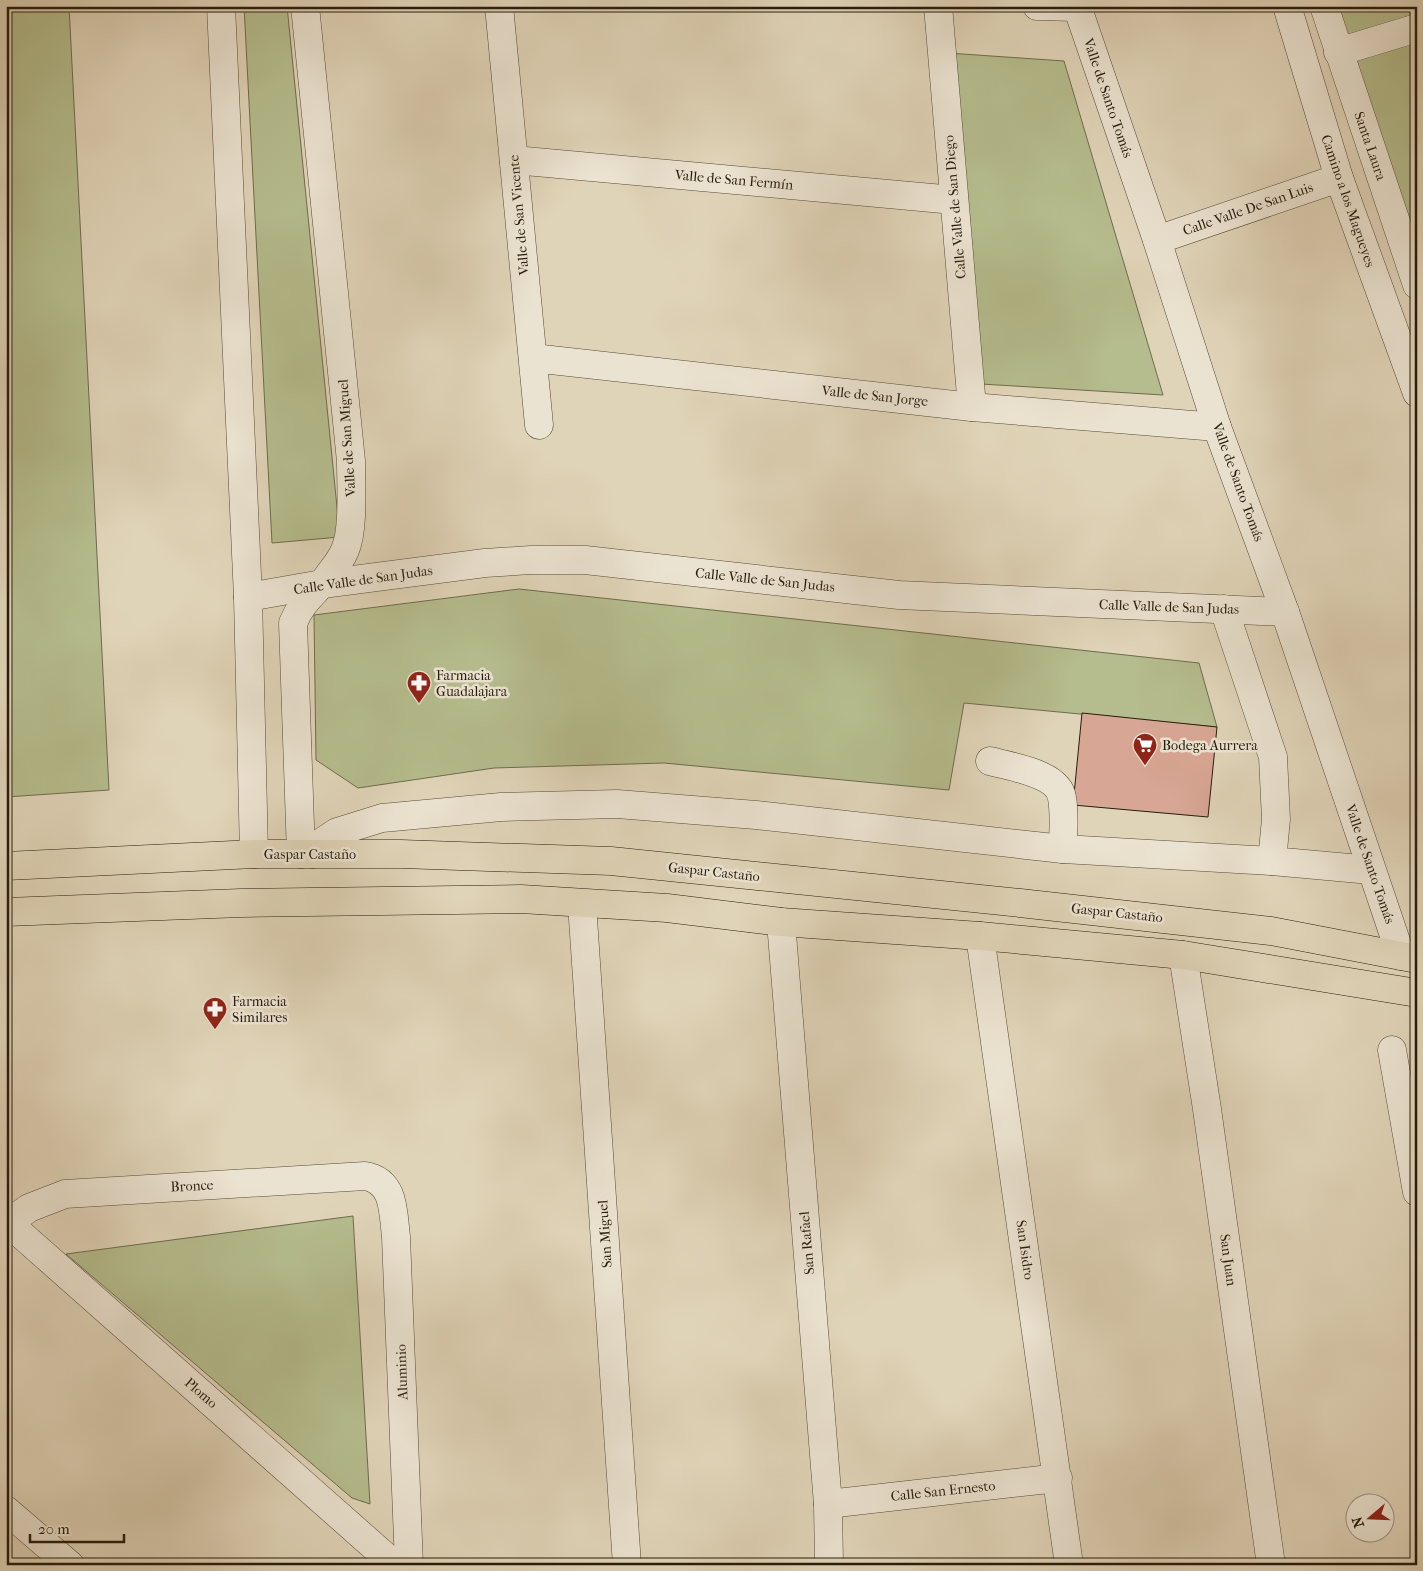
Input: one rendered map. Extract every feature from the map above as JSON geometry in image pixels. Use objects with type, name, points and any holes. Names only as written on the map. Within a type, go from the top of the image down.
[{"type":"main road","name":"Gaspar Castaño","points":[[6,866],[254,854],[401,854],[611,861],[1020,902],[1271,931],[1409,957]]},
{"type":"main road","points":[[6,912],[241,903],[521,899],[667,908],[781,922],[980,936],[1183,955],[1417,993]]},
{"type":"street","points":[[221,6],[248,597],[254,854]]},
{"type":"street","name":"Valle de San Miguel","points":[[305,6],[351,461],[352,506],[346,550],[322,584],[306,599],[298,610],[293,623],[307,854]]},
{"type":"street","name":"Valle de San Vicente","points":[[499,6],[539,425]]},
{"type":"street","name":"Calle Valle de San Diego","points":[[938,6],[972,407]]},
{"type":"street","points":[[1037,6],[1077,7]]},
{"type":"street","name":"Camino a los Magueyes","points":[[1286,6],[1338,178],[1417,393]]},
{"type":"street","name":"Santa Laura","points":[[1324,6],[1417,285]]},
{"type":"street","name":"Valle de Santo Tomás","points":[[1077,7],[1157,240],[1217,427],[1285,612],[1371,870],[1409,957]]},
{"type":"street","points":[[1338,52],[1417,28]]},
{"type":"street","name":"Valle de San Fermín","points":[[514,160],[954,200]]},
{"type":"street","name":"Calle Valle De San Luis","points":[[1157,240],[1338,178]]},
{"type":"street","name":"Valle de San Jorge","points":[[532,358],[972,407],[1217,427]]},
{"type":"street","name":"Calle Valle de San Judas","points":[[248,597],[322,584],[485,563],[531,560],[585,560],[899,595],[1285,612]]},
{"type":"street","points":[[1224,610],[1273,757],[1276,819],[1272,861]]},
{"type":"street","points":[[990,761],[1046,777],[1055,784],[1062,797],[1063,849]]},
{"type":"street","points":[[307,854],[336,832],[382,818],[502,807],[617,804],[756,815],[1063,849],[1272,861],[1371,870]]},
{"type":"street","name":"San Miguel","points":[[582,904],[627,1565]]},
{"type":"street","name":"San Rafael","points":[[781,922],[828,1504],[829,1565]]},
{"type":"street","name":"San Isidro","points":[[980,936],[1069,1565]]},
{"type":"street","name":"San Juan","points":[[1183,955],[1207,1108],[1271,1565]]},
{"type":"street","points":[[1392,1050],[1417,1192]]},
{"type":"street","name":"Bronce","points":[[7,1222],[29,1208],[65,1194],[365,1176],[374,1177],[381,1182]]},
{"type":"street","name":"Aluminio","points":[[381,1182],[392,1202],[396,1238],[409,1565]]},
{"type":"street","name":"Plomo","points":[[7,1222],[395,1565]]},
{"type":"street","name":"Calle San Ernesto","points":[[828,1504],[1058,1478]]},
{"type":"street","points":[[6,1510],[70,1565]]},
{"type":"green space","points":[[6,6],[69,6],[109,790],[6,797]]},
{"type":"green space","points":[[244,6],[287,6],[340,537],[272,543]]},
{"type":"green space","points":[[1332,6],[1417,6],[1417,273]]},
{"type":"green space","points":[[948,53],[1064,61],[1163,395],[981,384]]},
{"type":"green space","points":[[519,589],[1199,663],[1217,727],[964,703],[949,790],[664,763],[494,768],[358,788],[316,760],[314,615]]},
{"type":"green space","points":[[353,1216],[370,1504],[352,1498],[66,1254]]},
{"type":"building","name":"Bodega Aurrera","points":[[1082,713],[1217,727],[1208,817],[1073,805]]},
{"type":"place","name":"Farmacia Guadalajara","points":[[419,704]]},
{"type":"place","name":"Bodega Aurrera","points":[[1145,766]]},
{"type":"place","name":"Farmacia Similares","points":[[215,1030]]}]
